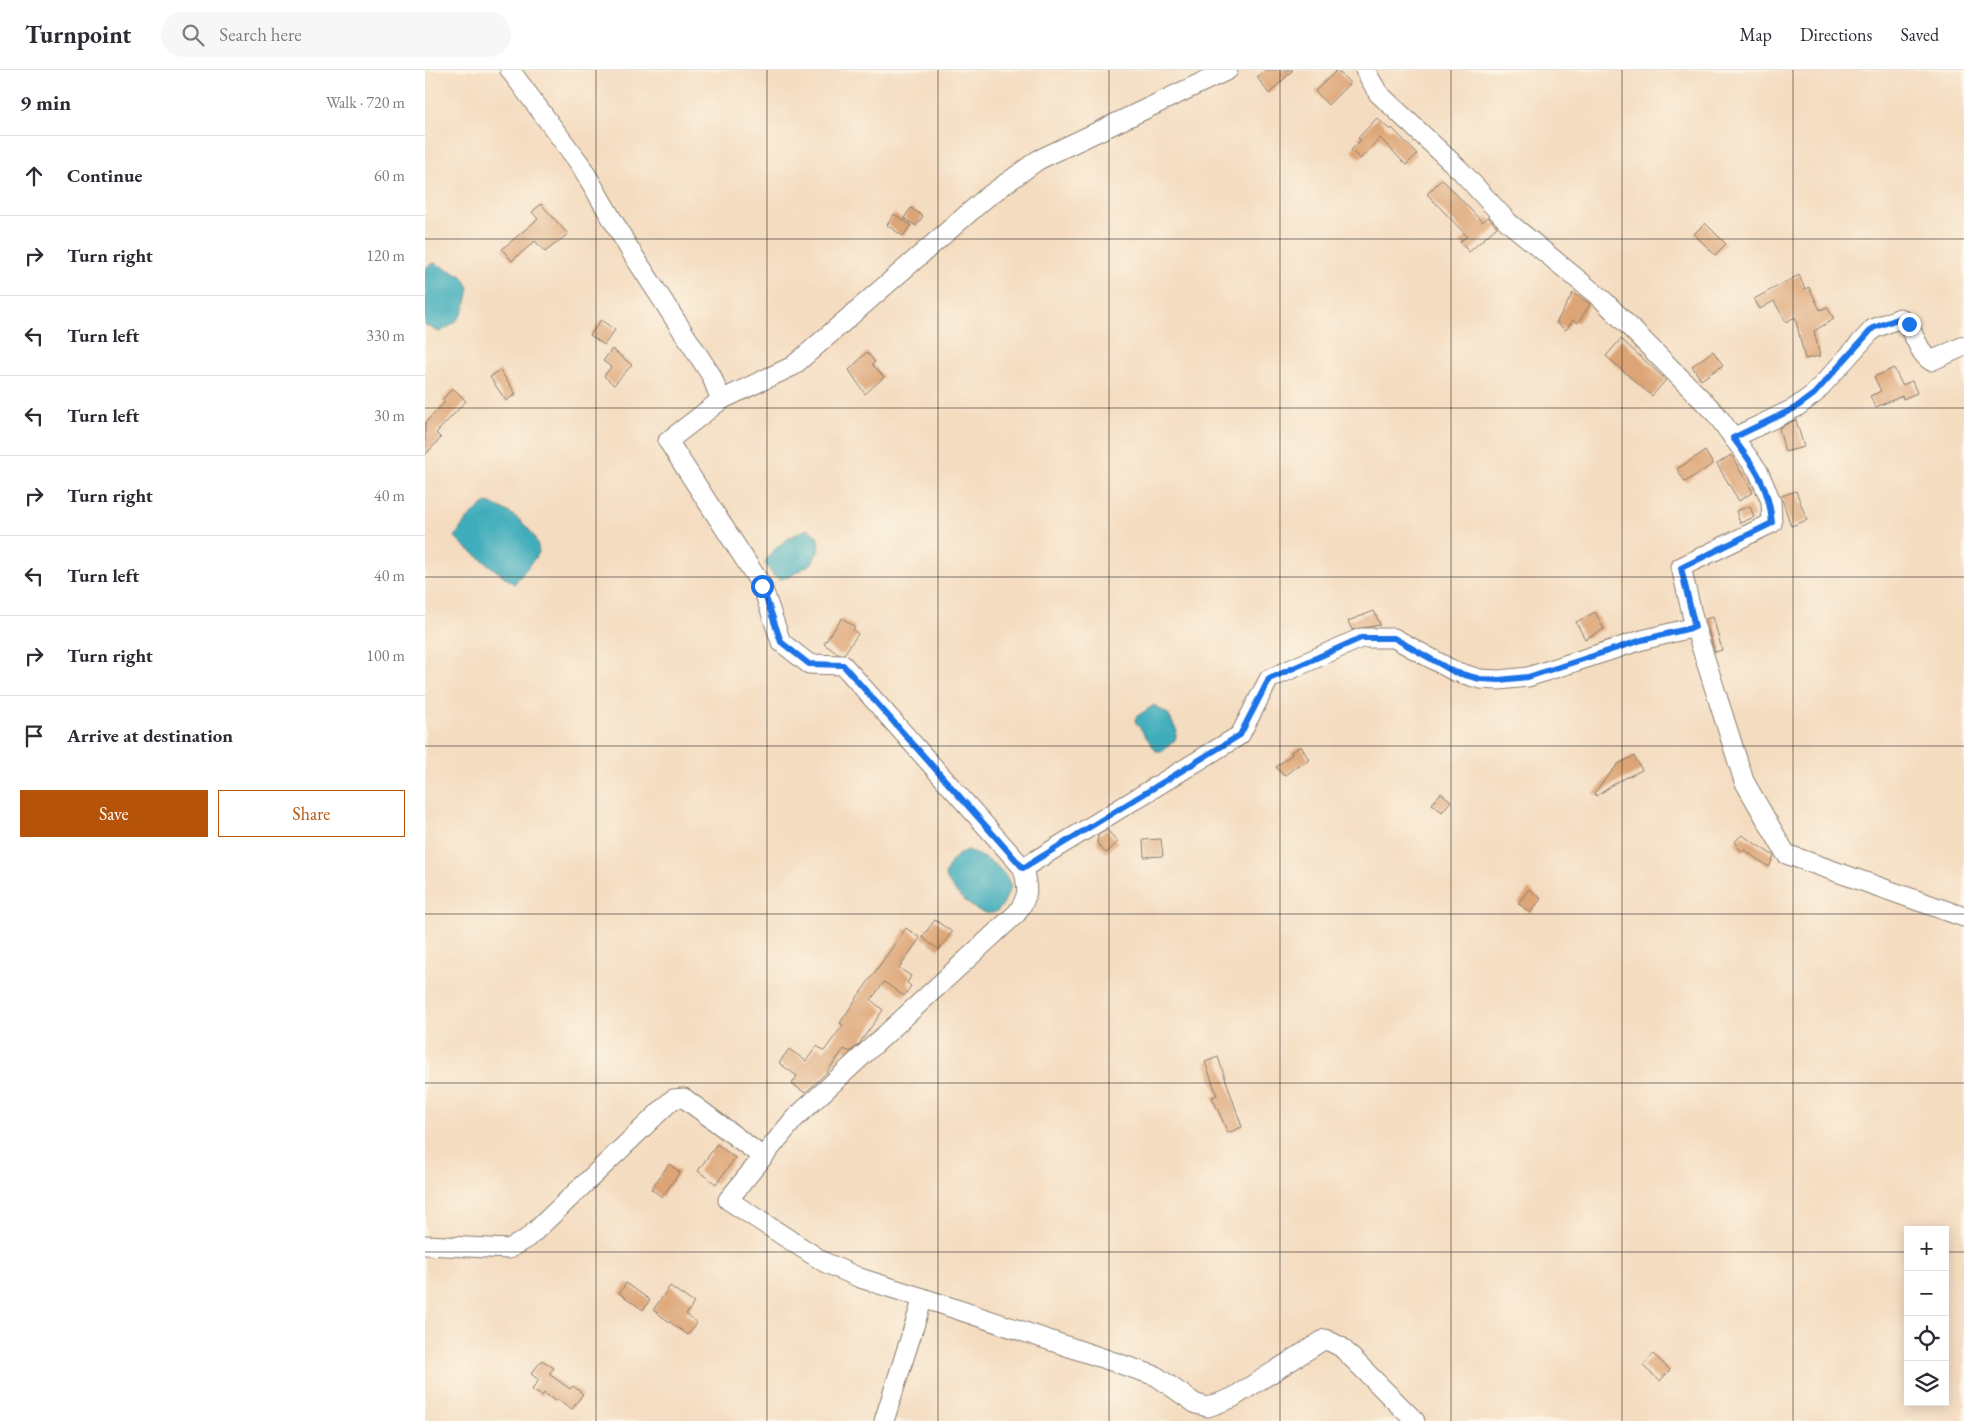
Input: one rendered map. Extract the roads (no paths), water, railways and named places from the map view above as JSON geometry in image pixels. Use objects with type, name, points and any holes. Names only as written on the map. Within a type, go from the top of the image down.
[{"type":"street","points":[[510,70],[580,164],[630,250],[711,375],[721,400]]},
{"type":"street","points":[[1227,70],[1038,160],[987,197],[793,366],[721,400],[668,440],[762,586],[781,642],[809,664],[843,665],[1023,868],[1028,890],[1025,902],[1017,913],[794,1119],[728,1200],[824,1262],[860,1278],[1156,1376],[1196,1404],[1208,1407],[1232,1398],[1325,1339],[1331,1340],[1341,1347],[1415,1421]]},
{"type":"street","points":[[1365,70],[1378,93],[1461,171],[1508,222],[1603,300],[1716,414],[1758,472],[1771,501],[1772,523],[1681,568],[1695,627],[1744,781],[1786,854],[1964,917]]},
{"type":"street","points":[[1733,438],[1795,408],[1814,394],[1873,328],[1900,318],[1909,324],[1923,356],[1931,361],[1964,346]]},
{"type":"street","points":[[1023,868],[1240,735],[1269,679],[1361,638],[1394,638],[1454,672],[1480,679],[1499,680],[1528,677],[1642,640],[1695,627]]},
{"type":"street","points":[[425,1245],[509,1249],[528,1238],[673,1100],[684,1098],[763,1157]]},
{"type":"street","points":[[884,1421],[923,1298]]},
{"type":"water","points":[[434,263],[462,276],[469,287],[464,309],[458,320],[439,332],[425,325],[425,268]]},
{"type":"water","points":[[487,503],[504,510],[521,521],[534,536],[537,544],[539,553],[514,584],[455,537],[469,517]]},
{"type":"water","points":[[808,529],[817,536],[820,548],[812,563],[789,577],[781,579],[774,576],[765,564],[767,558],[789,538]]},
{"type":"water","points":[[1154,705],[1168,714],[1177,731],[1175,740],[1163,751],[1156,751],[1135,721],[1136,717]]},
{"type":"water","points":[[967,850],[993,864],[1008,880],[1011,887],[997,911],[990,913],[982,912],[974,908],[959,895],[945,875],[953,860]]}]
